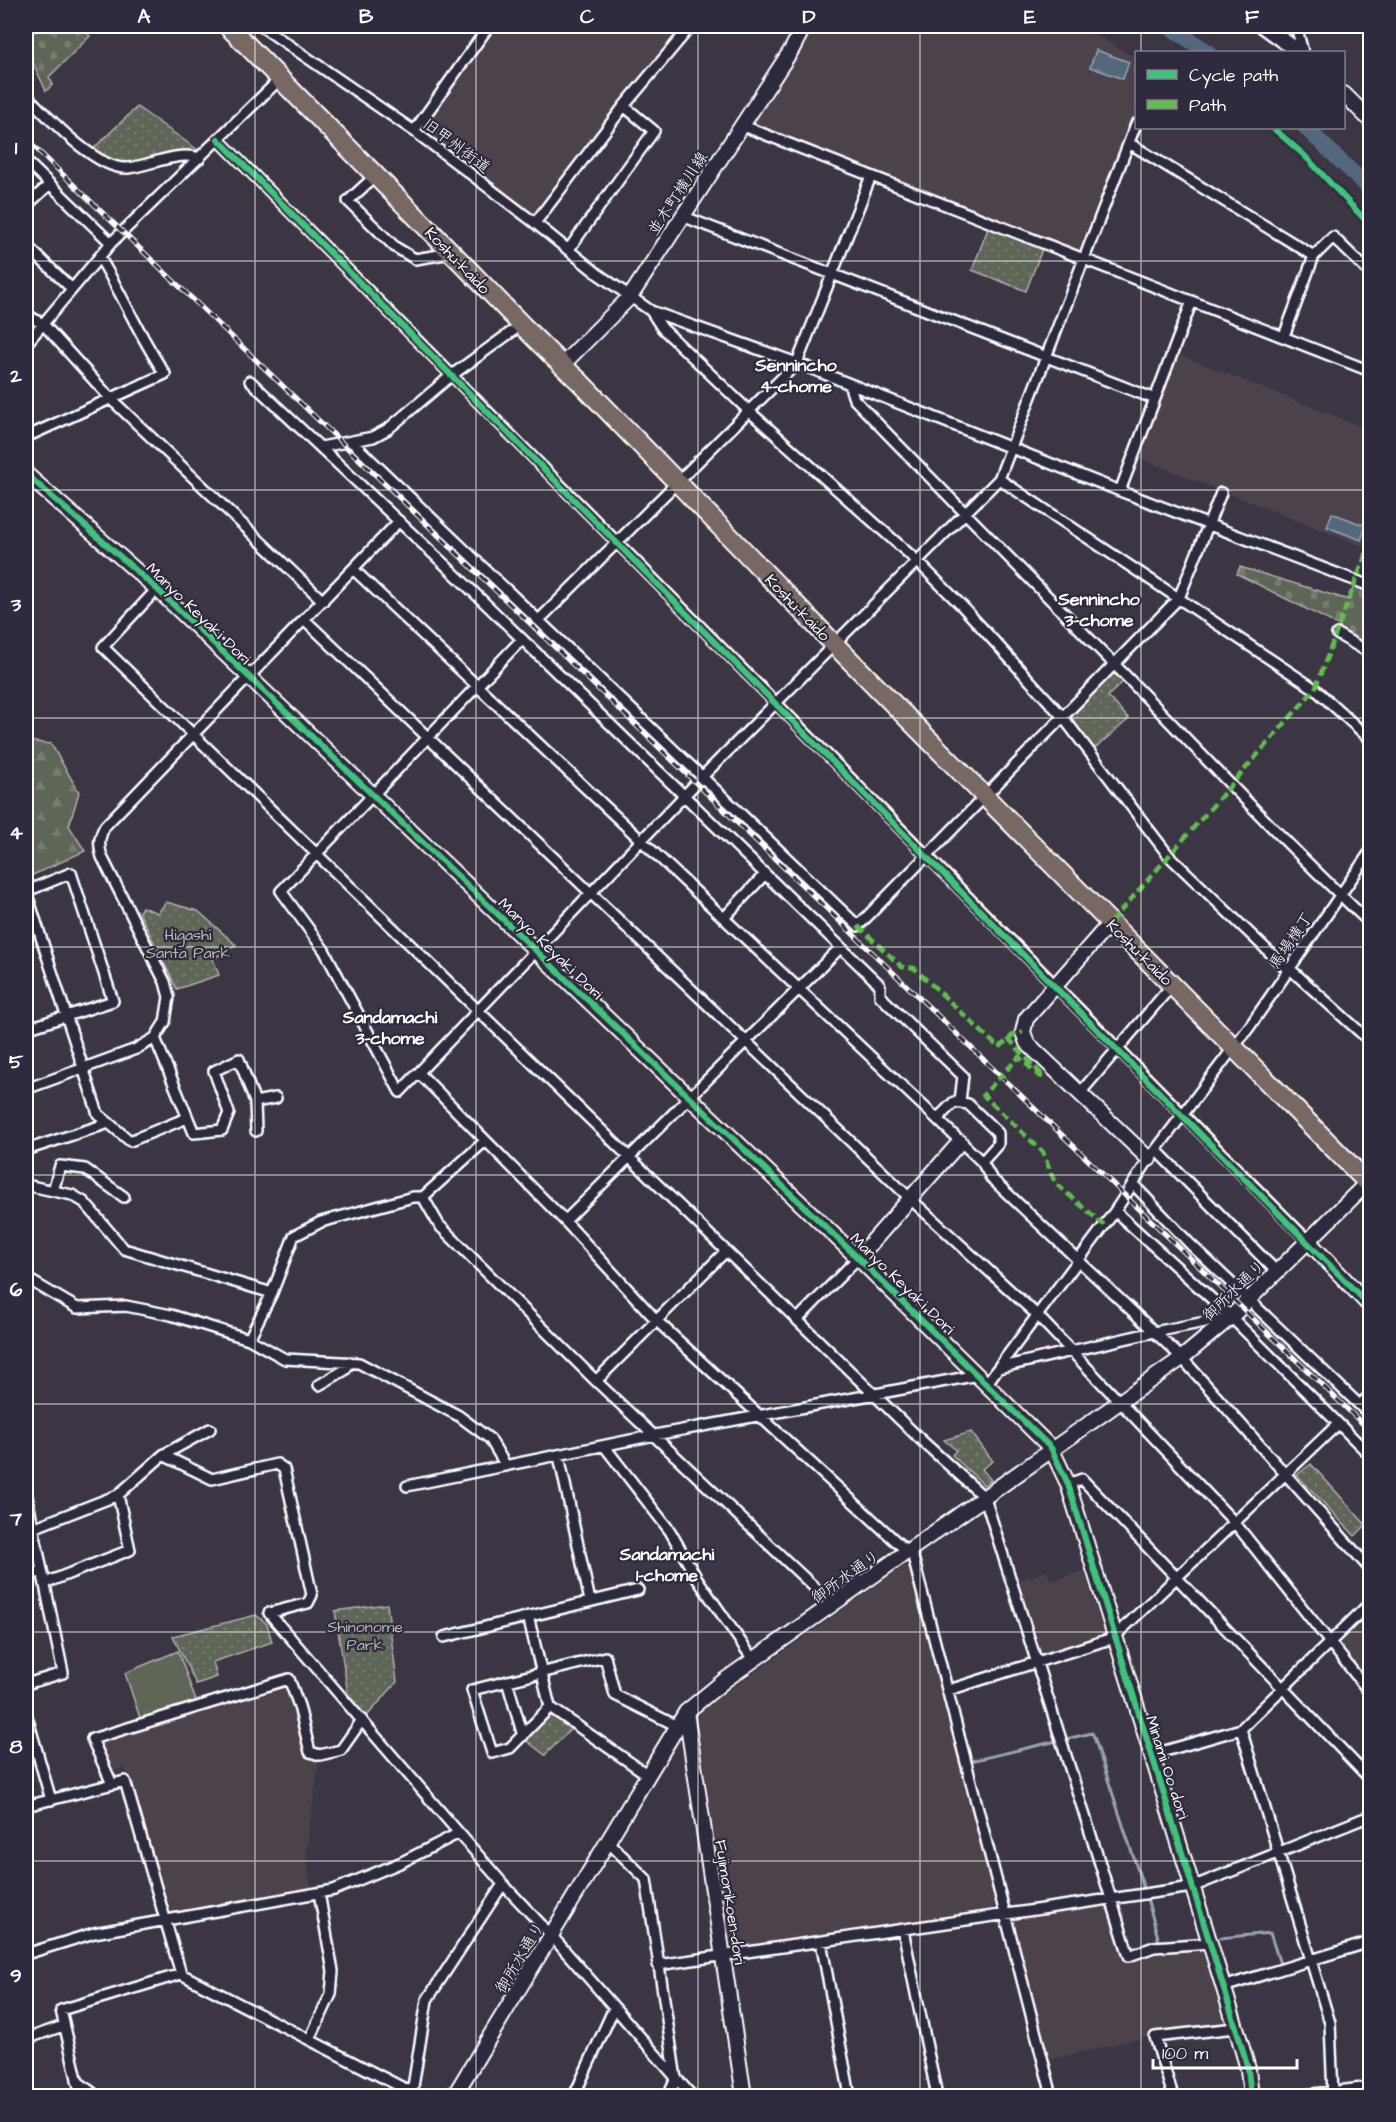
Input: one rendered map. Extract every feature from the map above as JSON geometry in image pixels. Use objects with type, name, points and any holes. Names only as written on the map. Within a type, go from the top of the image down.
[{"type":"highway","name":"Koshu-kaido","points":[[228,26],[834,644],[987,795],[1370,1183]]},
{"type":"street","name":"旧甲州街道","points":[[261,26],[414,131],[651,311]]},
{"type":"street","points":[[414,131],[489,26]]},
{"type":"street","points":[[535,222],[624,106],[691,26]]},
{"type":"street","name":"並木町横川線","points":[[562,365],[630,297],[792,49],[804,26]]},
{"type":"street","points":[[1263,26],[1297,51]]},
{"type":"street","points":[[1296,26],[1303,51]]},
{"type":"street","points":[[26,344],[111,243],[280,78]]},
{"type":"street","points":[[26,95],[81,148],[116,166],[127,168],[190,155],[200,158]]},
{"type":"street","points":[[1345,95],[1371,120]]},
{"type":"street","points":[[569,249],[654,131],[624,106]]},
{"type":"street","points":[[741,124],[1371,371]]},
{"type":"street","points":[[522,639],[281,891],[324,950],[400,1092],[703,776],[999,479],[1135,129]]},
{"type":"street","points":[[218,140],[1371,1306]]},
{"type":"street","points":[[1129,143],[1314,256]]},
{"type":"street","points":[[26,161],[111,243]]},
{"type":"street","points":[[539,620],[797,363],[871,176]]},
{"type":"street","points":[[374,177],[348,201],[379,231],[415,259],[452,253]]},
{"type":"street","points":[[26,206],[50,184]]},
{"type":"street","points":[[682,216],[1155,399]]},
{"type":"street","points":[[1284,336],[1314,256],[1333,237],[1371,273]]},
{"type":"street","points":[[26,245],[72,289]]},
{"type":"street","points":[[26,437],[165,374],[142,341],[117,286],[100,258]]},
{"type":"street","points":[[1120,491],[1192,301]]},
{"type":"street","points":[[651,311],[797,363],[1120,491],[1371,586]]},
{"type":"street","points":[[651,311],[663,328],[750,412],[917,561],[963,607],[1062,716],[1169,856],[1288,969],[1371,1041]]},
{"type":"street","points":[[26,314],[44,325],[111,399],[323,600]]},
{"type":"street","points":[[321,447],[373,437],[388,429],[452,375],[521,325]]},
{"type":"street","points":[[250,381],[685,795],[880,985],[880,996],[963,1076],[960,1101]]},
{"type":"street","points":[[849,384],[854,399],[963,514],[1115,665],[1230,786],[1371,923]]},
{"type":"street","points":[[352,442],[858,926],[1179,598],[1221,493]]},
{"type":"street","name":"Manyo Keyaki Dori","points":[[26,474],[157,589],[858,1258],[1051,1448]]},
{"type":"street","points":[[999,479],[1314,689],[1371,739]]},
{"type":"street","points":[[26,1089],[83,1071],[136,1049],[155,1038],[169,1010],[165,982],[102,857],[99,845],[105,826],[399,521]]},
{"type":"street","points":[[353,569],[937,1119],[982,1162],[991,1178],[1182,1358],[1371,1569]]},
{"type":"street","points":[[157,589],[103,646],[629,1158],[876,1394],[920,1439],[985,1498],[1129,1956],[1154,1947],[1210,1942]]},
{"type":"street","points":[[305,620],[910,1198],[1037,1315],[1234,1523],[1371,1693]]},
{"type":"street","points":[[1337,634],[1371,653]]},
{"type":"street","name":"馬場横丁","points":[[982,1379],[998,1368],[1115,1211],[1152,1154],[1233,1046],[1371,852]]},
{"type":"street","points":[[26,1029],[66,1016],[113,1001],[71,873],[26,891],[66,1016],[83,1071],[99,1114],[130,1141],[187,1118]]},
{"type":"street","points":[[724,918],[765,874]]},
{"type":"street","points":[[1111,922],[1026,1019],[1024,1037],[1080,1093],[1152,1154],[1276,1271]]},
{"type":"street","points":[[565,1221],[841,947]]},
{"type":"street","points":[[1080,1093],[1173,984]]},
{"type":"street","points":[[155,1038],[194,1133],[222,1130],[229,1113],[214,1071],[239,1059],[255,1102],[256,1131]]},
{"type":"street","points":[[418,1072],[565,1221],[657,1322],[913,1557],[1052,2097]]},
{"type":"street","points":[[255,1102],[276,1098]]},
{"type":"street","points":[[937,1119],[954,1102],[960,1101],[968,1104],[998,1133],[998,1144],[982,1162]]},
{"type":"street","points":[[26,1150],[109,1123]]},
{"type":"street","points":[[249,1339],[272,1293],[294,1236],[321,1222],[413,1197],[423,1197],[485,1141]]},
{"type":"street","points":[[798,1319],[858,1258],[960,1142]]},
{"type":"street","points":[[53,1191],[60,1166],[85,1169],[124,1197]]},
{"type":"street","name":"御所水通り","points":[[454,2097],[686,1712],[754,1660],[985,1498],[1051,1448],[1182,1358],[1231,1317],[1276,1271],[1370,1183]]},
{"type":"street","points":[[1133,1184],[1189,1243],[1371,1415]]},
{"type":"street","points":[[26,1185],[72,1195],[84,1202],[124,1249],[272,1293]]},
{"type":"street","points":[[423,1197],[439,1225],[596,1382],[833,1605]]},
{"type":"street","points":[[1115,1211],[1231,1317],[1371,1455]]},
{"type":"street","points":[[596,1382],[726,1251]]},
{"type":"street","points":[[26,1278],[77,1308],[126,1306],[171,1316],[249,1339],[285,1359],[359,1363],[459,1416],[489,1439],[506,1466]]},
{"type":"street","points":[[998,1368],[1154,1332],[1231,1317]]},
{"type":"street","points":[[320,1385],[345,1370],[349,1364]]},
{"type":"street","points":[[407,1486],[876,1394],[982,1379]]},
{"type":"street","points":[[1360,1405],[1371,1395]]},
{"type":"street","points":[[949,1690],[1113,1638],[1338,1424]]},
{"type":"street","points":[[33,1528],[118,1495],[163,1455],[210,1430]]},
{"type":"street","points":[[605,1447],[670,1531],[696,1577],[754,1660]]},
{"type":"street","name":"Minami Oo dori","points":[[1051,1448],[1068,1484],[1113,1638],[1210,1942],[1248,2069],[1251,2097]]},
{"type":"street","points":[[163,1455],[212,1479],[277,1464],[284,1469],[312,1594],[308,1603],[269,1613],[503,1884],[551,1935],[692,2097]]},
{"type":"street","points":[[560,1456],[590,1601]]},
{"type":"street","points":[[1068,1484],[1082,1479],[1371,1779]]},
{"type":"street","points":[[26,1492],[63,1673],[26,1684]]},
{"type":"street","points":[[45,1583],[130,1550],[118,1495]]},
{"type":"street","points":[[26,1575],[42,1571]]},
{"type":"street","points":[[444,1637],[638,1590]]},
{"type":"street","points":[[1150,1755],[1241,1729],[1371,1603]]},
{"type":"street","points":[[528,1616],[550,1707],[648,1775]]},
{"type":"street","points":[[550,1707],[510,1748],[492,1753],[472,1690],[606,1657],[615,1695],[677,1726]]},
{"type":"street","points":[[112,1784],[92,1739],[289,1679],[299,1706],[310,1752],[320,1755],[341,1750],[362,1720]]},
{"type":"street","points":[[507,1681],[523,1736]]},
{"type":"street","name":"Fujimorikoen-dori","points":[[686,1712],[744,2097]]},
{"type":"street","points":[[26,1713],[51,1800]]},
{"type":"street","points":[[1241,1729],[1330,2023],[1333,2094]]},
{"type":"street","points":[[26,1806],[125,1780],[181,1974]]},
{"type":"street","points":[[658,1965],[1192,1887],[1371,1816]]},
{"type":"street","points":[[26,1954],[94,1933],[334,1890],[402,1862],[459,1833]]},
{"type":"street","points":[[608,1842],[646,1879],[676,2079],[668,2097]]},
{"type":"street","points":[[81,2097],[61,2010],[181,1974],[416,2095],[427,2000],[503,1884]]},
{"type":"street","points":[[310,2039],[331,1994],[333,1971],[319,1893]]},
{"type":"street","points":[[903,1930],[937,2097]]},
{"type":"street","points":[[821,1942],[850,2097]]},
{"type":"street","points":[[1223,1987],[1371,1942]]},
{"type":"street","points":[[574,2097],[614,2008]]},
{"type":"street","points":[[26,2039],[63,2026]]},
{"type":"street","points":[[1173,2097],[1155,2037],[1235,2028]]},
{"type":"street","points":[[77,2080],[97,2097]]},
{"type":"street","points":[[1297,2097],[1333,2094],[1371,2087]]},
{"type":"shaded area","points":[[495,26],[685,26],[611,113],[534,214],[427,136],[425,127]]},
{"type":"shaded area","points":[[814,26],[1080,26],[1135,57],[1135,127],[1085,255],[753,124]]},
{"type":"shaded area","points":[[1179,355],[1370,430],[1370,533],[1365,547],[1136,457]]},
{"type":"shaded area","points":[[904,1566],[909,1567],[998,1904],[994,1908],[735,1947],[731,1944],[697,1720],[700,1711]]},
{"type":"shaded area","points":[[1047,1571],[1051,1581],[1084,1571],[1106,1641],[1037,1662],[1012,1583]]},
{"type":"shaded area","points":[[1370,1610],[1370,1687],[1339,1646],[1339,1641]]},
{"type":"shaded area","points":[[287,1688],[307,1753],[309,1757],[319,1760],[306,1854],[311,1887],[173,1911],[167,1908],[125,1767],[110,1772],[99,1742],[101,1739]]},
{"type":"shaded area","points":[[1110,1899],[1129,1956],[1201,1944],[1227,2029],[1151,2036],[1043,2061],[1006,1914]]},
{"type":"green space","points":[[39,26],[85,26],[83,28],[90,36],[49,77],[53,84],[46,91],[26,47],[26,42]]},
{"type":"green space","points":[[137,107],[198,150],[126,164],[103,157],[92,150]]},
{"type":"green space","points":[[989,226],[1043,247],[1026,291],[972,270]]},
{"type":"green space","points":[[1240,567],[1349,600],[1354,585],[1370,592],[1370,653],[1337,634],[1340,626],[1237,574]]},
{"type":"green space","points":[[1118,674],[1124,681],[1108,696],[1129,719],[1093,750],[1067,716],[1109,675]]},
{"type":"green space","points":[[26,741],[51,744],[79,792],[69,826],[85,851],[26,878]]},
{"type":"green space","name":"Higashi Santa Park","points":[[166,902],[198,911],[236,945],[213,959],[219,975],[177,989],[139,912],[142,907],[158,913]]},
{"type":"green space","points":[[971,1432],[993,1461],[982,1469],[991,1480],[984,1485],[952,1455],[956,1450],[944,1440]]},
{"type":"green space","points":[[1311,1464],[1366,1525],[1355,1536],[1297,1475]]},
{"type":"green space","name":"Shinonome Park","points":[[387,1604],[397,1682],[366,1717],[348,1694],[335,1611]]},
{"type":"green space","points":[[256,1615],[267,1624],[272,1642],[213,1662],[217,1677],[196,1684],[173,1636]]},
{"type":"green space","points":[[178,1651],[196,1701],[140,1718],[125,1673]]},
{"type":"green space","points":[[549,1714],[572,1728],[545,1755],[524,1739]]},
{"type":"water","points":[[1096,50],[1129,62],[1123,79],[1090,67]]},
{"type":"water","points":[[1332,513],[1366,526],[1361,540],[1327,527]]},
{"type":"waterway","points":[[1168,26],[1206,51]]},
{"type":"waterway","points":[[1287,26],[1290,39]]},
{"type":"waterway","points":[[1307,129],[1370,189]]},
{"type":"waterway","points":[[1066,1739],[1092,1733],[1143,1886]]},
{"type":"waterway","points":[[971,1761],[1057,1741]]},
{"type":"waterway","points":[[1147,1898],[1159,1941]]},
{"type":"waterway","points":[[1220,1938],[1270,1933],[1280,1964]]},
{"type":"railway","points":[[26,139],[1370,1431]]},
{"type":"marked path","points":[[1111,922],[1315,689],[1370,543]]},
{"type":"marked path","points":[[858,926],[902,967],[914,968],[999,1048],[1014,1034],[1023,1032]]},
{"type":"marked path","points":[[1008,1038],[1044,1077],[1039,1076],[1019,1057],[983,1095],[1043,1152],[1055,1183],[1104,1225]]},
{"type":"cycle path","points":[[1274,129],[1304,155],[1370,225]]},
{"type":"cycle path","points":[[218,139],[1370,1306]]},
{"type":"cycle path","points":[[26,474],[157,589],[858,1258],[1051,1448],[1068,1484],[1238,2034],[1248,2069],[1251,2096]]},
{"type":"district","name":"Sennincho 4-chome","points":[[796,376]]},
{"type":"district","name":"Sennincho 3-chome","points":[[1099,609]]},
{"type":"district","name":"Sandamachi 3-chome","points":[[390,1027]]},
{"type":"district","name":"Sandamachi 1-chome","points":[[667,1564]]}]
